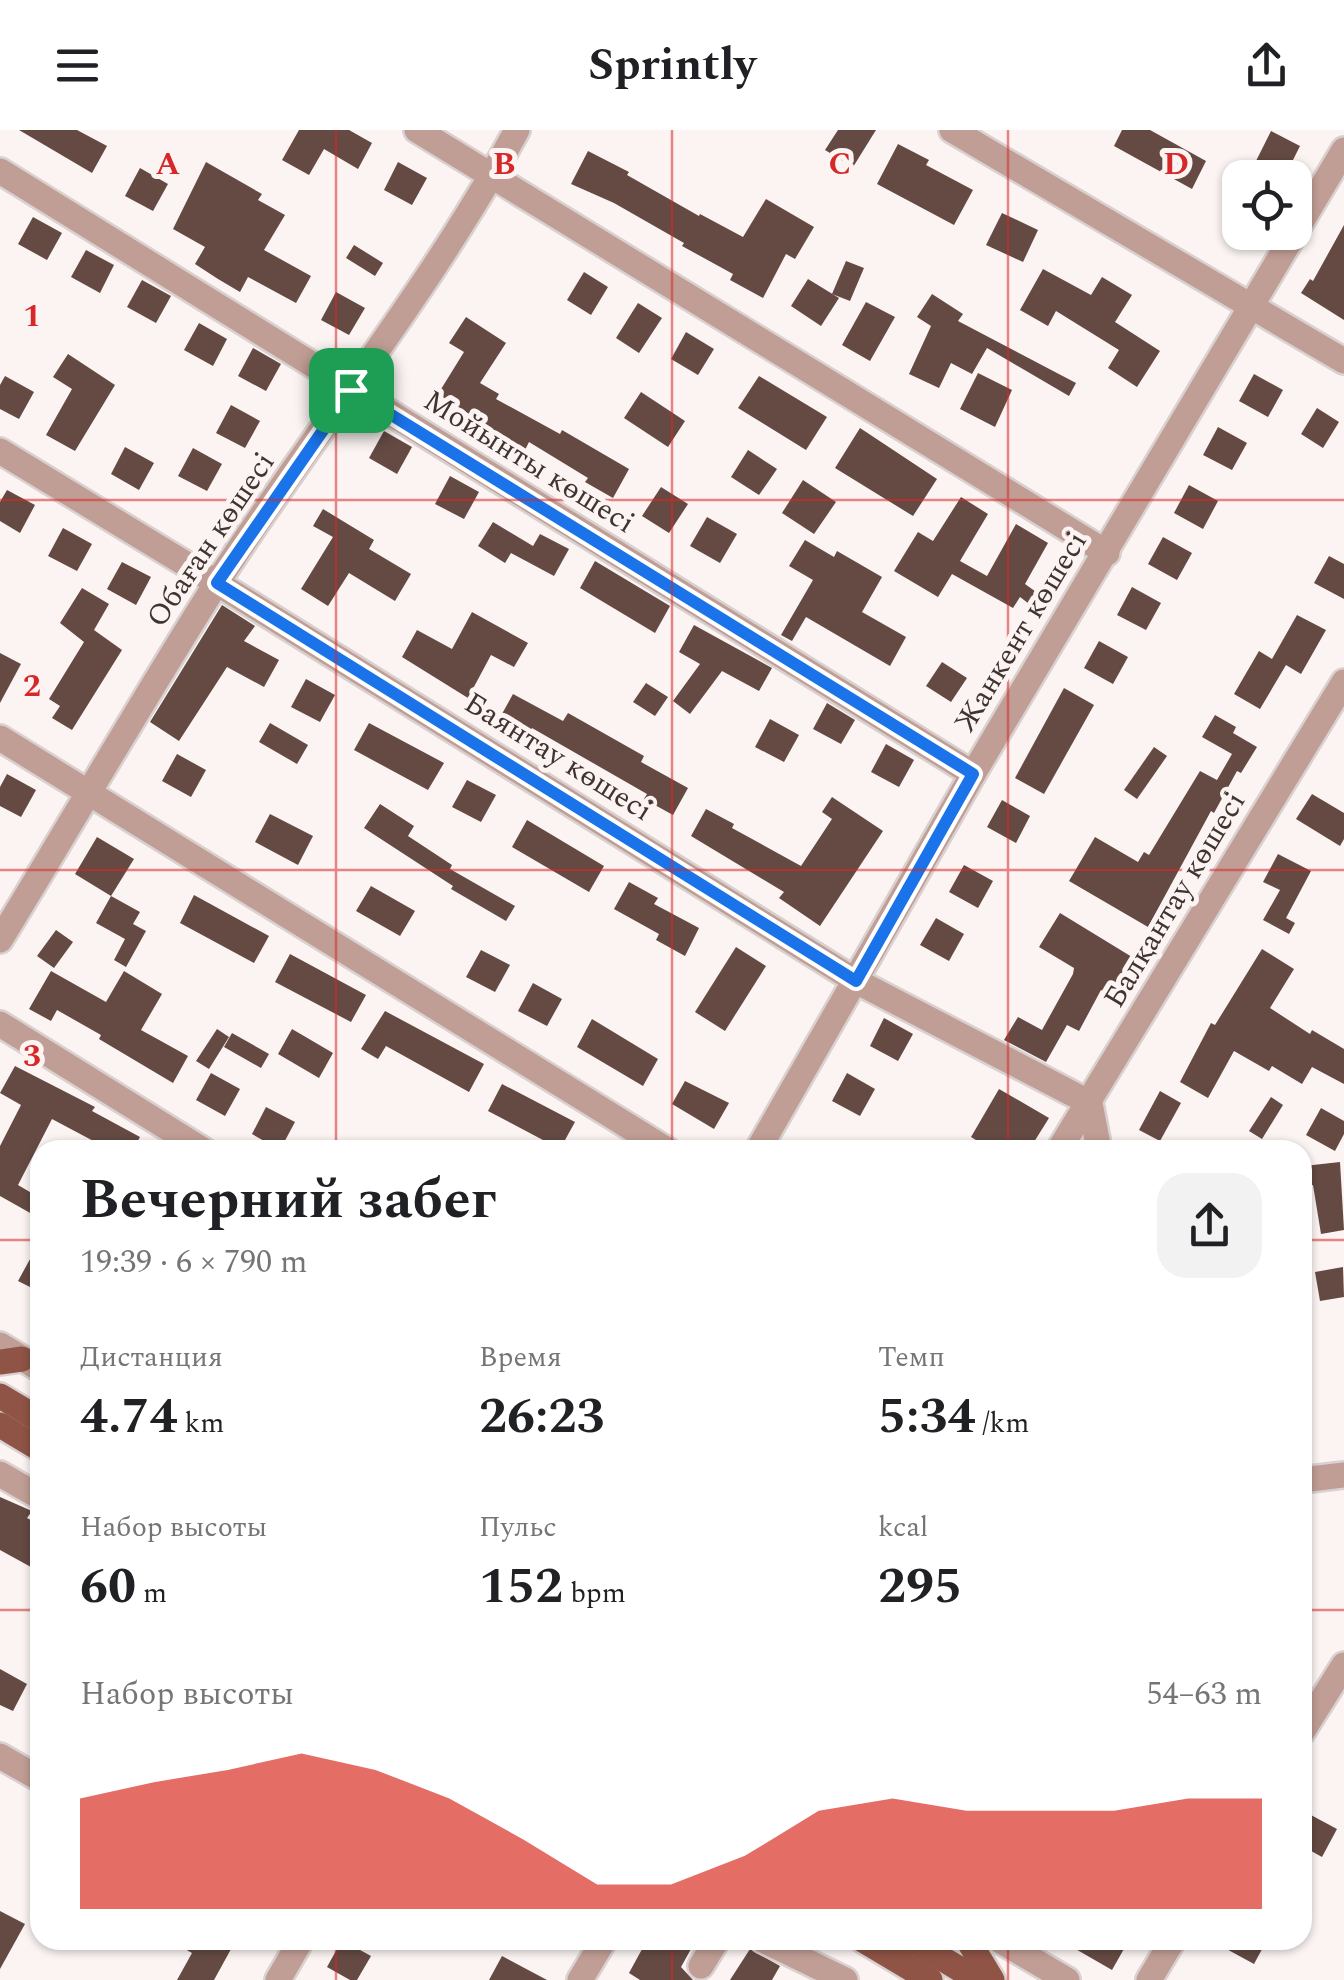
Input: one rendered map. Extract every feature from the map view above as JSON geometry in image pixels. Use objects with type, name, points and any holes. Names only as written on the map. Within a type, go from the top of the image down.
[{"type":"main road","points":[[0,1396],[30,1414]]},
{"type":"main road","points":[[0,1425],[30,1443]]},
{"type":"main road","points":[[880,1950],[930,1980]]},
{"type":"main road","points":[[928,1950],[978,1980]]},
{"type":"main road","points":[[974,1950],[992,1980]]},
{"type":"street","points":[[417,130],[1107,553]]},
{"type":"street","name":"Обаған көшесі","points":[[0,940],[217,583],[351,390],[492,176],[517,130]]},
{"type":"street","points":[[952,130],[1344,361]]},
{"type":"street","name":"Жанкент көшесі","points":[[764,1140],[973,774],[1344,150]]},
{"type":"street","name":"Мойынты көшесі","points":[[0,171],[973,774]]},
{"type":"street","name":"Баянтау көшесі","points":[[0,451],[856,981],[1090,1103]]},
{"type":"street","name":"Балқантау көшесі","points":[[1066,1140],[1344,682]]},
{"type":"street","points":[[0,738],[651,1140]]},
{"type":"street","points":[[0,1024],[187,1140]]},
{"type":"street","points":[[1090,1103],[1097,1140]]},
{"type":"street","points":[[0,1474],[30,1491]]},
{"type":"street","points":[[1312,1479],[1344,1475]]},
{"type":"street","points":[[1312,1716],[1344,1664]]},
{"type":"street","points":[[0,1756],[30,1773]]},
{"type":"street","points":[[278,1980],[295,1950]]},
{"type":"street","points":[[580,1980],[598,1950]]},
{"type":"street","points":[[701,1966],[711,1950]]},
{"type":"street","points":[[784,1950],[845,1980]]},
{"type":"street","points":[[1017,1950],[1067,1980]]},
{"type":"street","points":[[1149,1980],[1168,1950]]},
{"type":"building","points":[[19,130],[77,130],[107,146],[92,173]]},
{"type":"building","points":[[299,130],[349,130],[372,143],[358,169],[324,149],[309,175],[282,160]]},
{"type":"building","points":[[838,130],[876,130],[853,167],[825,150]]},
{"type":"building","points":[[1122,130],[1150,130],[1206,161],[1192,189],[1114,146]]},
{"type":"building","points":[[1271,131],[1300,146],[1293,160],[1256,160]]},
{"type":"building","points":[[898,144],[929,160],[926,165],[973,190],[954,225],[877,184]]},
{"type":"building","points":[[588,151],[743,237],[766,199],[814,227],[795,259],[786,254],[763,298],[730,280],[733,274],[682,246],[684,243],[614,203],[571,184]]},
{"type":"building","points":[[206,162],[262,194],[258,200],[285,215],[264,250],[311,276],[296,303],[248,277],[240,292],[195,264],[205,247],[173,229]]},
{"type":"building","points":[[398,162],[427,178],[412,205],[384,190]]},
{"type":"building","points":[[140,168],[168,184],[153,211],[125,196]]},
{"type":"building","points":[[1002,213],[1038,230],[1023,262],[986,245]]},
{"type":"building","points":[[33,217],[62,233],[47,260],[18,244]]},
{"type":"building","points":[[1344,225],[1344,320],[1301,293],[1310,279],[1313,281]]},
{"type":"building","points":[[354,245],[383,263],[375,276],[346,258]]},
{"type":"building","points":[[86,250],[114,265],[100,293],[71,277]]},
{"type":"building","points":[[846,261],[864,268],[850,301],[832,294]]},
{"type":"building","points":[[1043,269],[1091,295],[1102,277],[1132,295],[1115,322],[1160,351],[1137,387],[1108,368],[1119,350],[1056,311],[1048,326],[1020,310]]},
{"type":"building","points":[[584,272],[608,287],[591,315],[567,300]]},
{"type":"building","points":[[808,279],[839,298],[821,326],[791,306]]},
{"type":"building","points":[[142,280],[171,296],[156,323],[127,307]]},
{"type":"building","points":[[336,292],[365,308],[349,335],[321,320]]},
{"type":"building","points":[[932,294],[963,314],[958,321],[1076,383],[1069,396],[987,348],[972,374],[951,363],[939,388],[909,374],[931,326],[917,317]]},
{"type":"building","points":[[866,302],[895,317],[870,361],[842,345]]},
{"type":"building","points":[[638,303],[662,318],[639,353],[616,338]]},
{"type":"building","points":[[466,317],[506,343],[480,383],[499,394],[496,399],[560,434],[562,430],[629,469],[613,498],[529,442],[525,450],[438,394],[464,352],[449,343]]},
{"type":"building","points":[[199,323],[227,339],[213,366],[184,350]]},
{"type":"building","points":[[686,332],[714,349],[698,375],[671,359]]},
{"type":"building","points":[[253,348],[281,364],[266,391],[238,376]]},
{"type":"building","points":[[68,354],[115,385],[75,451],[46,435],[72,389],[53,377]]},
{"type":"building","points":[[978,373],[1012,390],[995,427],[960,409]]},
{"type":"building","points":[[1254,374],[1283,390],[1268,417],[1239,401]]},
{"type":"building","points":[[5,376],[34,392],[19,419],[0,409],[0,385]]},
{"type":"building","points":[[759,376],[827,417],[806,450],[738,408]]},
{"type":"building","points":[[641,392],[685,421],[668,447],[624,418]]},
{"type":"building","points":[[231,405],[260,421],[245,448],[216,433]]},
{"type":"building","points":[[1317,408],[1339,422],[1323,448],[1301,434]]},
{"type":"building","points":[[1218,427],[1247,443],[1232,470],[1203,455]]},
{"type":"building","points":[[860,428],[937,479],[913,516],[835,468]]},
{"type":"building","points":[[384,431],[412,447],[397,474],[369,458]]},
{"type":"building","points":[[125,447],[154,463],[139,490],[111,474]]},
{"type":"building","points":[[193,448],[222,464],[207,491],[178,476]]},
{"type":"building","points":[[748,450],[777,469],[759,495],[731,477]]},
{"type":"building","points":[[450,476],[479,492],[464,519],[435,504]]},
{"type":"building","points":[[803,480],[836,502],[814,534],[782,513]]},
{"type":"building","points":[[1189,485],[1218,501],[1203,529],[1174,513]]},
{"type":"building","points":[[661,487],[688,504],[669,533],[642,516]]},
{"type":"building","points":[[7,490],[35,505],[20,533],[0,521],[0,502]]},
{"type":"building","points":[[961,497],[988,514],[960,561],[987,576],[1016,524],[1048,543],[1025,584],[1053,604],[1045,616],[1020,597],[1013,608],[952,574],[938,597],[894,571],[918,532],[933,541]]},
{"type":"building","points":[[323,509],[374,540],[369,549],[411,574],[395,601],[349,573],[328,606],[301,589],[333,537],[313,526]]},
{"type":"building","points":[[707,517],[737,534],[720,563],[690,546]]},
{"type":"building","points":[[493,522],[533,546],[540,534],[569,549],[554,576],[511,553],[505,563],[478,546]]},
{"type":"building","points":[[63,528],[92,544],[77,571],[48,556]]},
{"type":"building","points":[[1163,537],[1192,553],[1177,580],[1148,564]]},
{"type":"building","points":[[805,540],[834,557],[837,551],[882,577],[862,612],[906,637],[890,666],[806,617],[792,641],[781,635],[813,580],[789,566]]},
{"type":"building","points":[[1329,556],[1344,564],[1344,599],[1314,583]]},
{"type":"building","points":[[595,561],[670,606],[655,633],[580,588]]},
{"type":"building","points":[[122,562],[151,577],[136,605],[107,589]]},
{"type":"building","points":[[1132,587],[1161,603],[1146,630],[1117,615]]},
{"type":"building","points":[[82,588],[109,604],[94,630],[122,650],[72,730],[52,718],[60,706],[49,699],[84,642],[60,623]]},
{"type":"building","points":[[222,605],[255,626],[244,641],[279,660],[264,687],[227,667],[179,741],[150,722]]},
{"type":"building","points":[[472,612],[528,643],[514,667],[491,655],[468,698],[402,657],[417,630],[452,649]]},
{"type":"building","points":[[1297,615],[1326,630],[1301,674],[1286,665],[1260,709],[1234,694],[1259,651],[1272,659]]},
{"type":"building","points":[[694,625],[772,668],[759,691],[722,671],[690,714],[673,701],[700,664],[679,652]]},
{"type":"building","points":[[1099,641],[1128,657],[1113,684],[1084,668]]},
{"type":"building","points":[[0,653],[21,664],[0,703]]},
{"type":"building","points":[[942,662],[967,678],[951,702],[926,686]]},
{"type":"building","points":[[306,679],[335,695],[320,722],[291,707]]},
{"type":"building","points":[[646,683],[668,697],[655,716],[633,702]]},
{"type":"building","points":[[1064,688],[1094,705],[1044,794],[1015,778]]},
{"type":"building","points":[[513,694],[563,721],[568,713],[644,756],[641,762],[688,788],[673,815],[644,799],[647,794],[532,728],[527,737],[498,721]]},
{"type":"building","points":[[827,703],[855,720],[841,744],[813,729]]},
{"type":"building","points":[[1215,715],[1236,727],[1233,733],[1257,747],[1241,773],[1237,771],[1214,813],[1211,811],[1148,927],[1069,881],[1095,837],[1138,862],[1144,852],[1149,855],[1200,771],[1217,780],[1232,754],[1202,737]]},
{"type":"building","points":[[770,719],[799,735],[784,762],[755,747]]},
{"type":"building","points":[[270,723],[308,745],[297,764],[259,742]]},
{"type":"building","points":[[369,723],[444,763],[428,790],[354,750]]},
{"type":"building","points":[[886,744],[914,760],[899,787],[871,772]]},
{"type":"building","points":[[1154,747],[1167,756],[1137,799],[1124,790]]},
{"type":"building","points":[[177,754],[206,770],[191,797],[162,781]]},
{"type":"building","points":[[7,774],[36,790],[21,817],[0,806],[0,787]]},
{"type":"building","points":[[467,780],[496,795],[481,822],[452,807]]},
{"type":"building","points":[[1312,794],[1344,813],[1344,839],[1340,846],[1296,819]]},
{"type":"building","points":[[832,797],[883,831],[820,926],[779,898],[784,892],[691,836],[706,809],[801,866],[832,819],[822,812]]},
{"type":"building","points":[[1002,800],[1030,816],[1016,843],[987,827]]},
{"type":"building","points":[[380,804],[414,826],[408,836],[452,865],[450,869],[515,906],[506,921],[451,889],[453,886],[364,828]]},
{"type":"building","points":[[270,814],[313,836],[298,865],[255,842]]},
{"type":"building","points":[[527,820],[604,866],[589,892],[512,847]]},
{"type":"building","points":[[97,837],[134,859],[111,896],[75,874]]},
{"type":"building","points":[[1278,854],[1311,871],[1286,918],[1295,923],[1289,934],[1263,920],[1280,890],[1263,882]]},
{"type":"building","points":[[964,865],[993,881],[978,908],[949,892]]},
{"type":"building","points":[[629,882],[658,898],[654,904],[699,928],[685,956],[656,940],[659,934],[614,909]]},
{"type":"building","points":[[371,886],[415,911],[400,936],[356,911]]},
{"type":"building","points":[[194,895],[269,936],[254,963],[180,923]]},
{"type":"building","points":[[111,896],[140,912],[133,924],[146,931],[126,967],[114,960],[125,939],[96,923]]},
{"type":"building","points":[[1060,913],[1132,957],[1109,995],[1101,990],[1079,1031],[1067,1025],[1046,1062],[1004,1040],[1018,1017],[1042,1030],[1073,974],[1074,968],[1039,947]]},
{"type":"building","points":[[936,918],[964,934],[949,961],[920,945]]},
{"type":"building","points":[[56,930],[73,942],[54,968],[37,956]]},
{"type":"building","points":[[736,947],[766,966],[725,1031],[695,1012]]},
{"type":"building","points":[[1262,949],[1294,969],[1270,1008],[1310,1034],[1312,1030],[1344,1049],[1344,1084],[1312,1067],[1302,1084],[1272,1066],[1269,1071],[1234,1051],[1208,1098],[1180,1082],[1211,1023],[1215,1025]]},
{"type":"building","points":[[481,950],[510,965],[495,992],[466,977]]},
{"type":"building","points":[[290,954],[366,995],[351,1022],[275,982]]},
{"type":"building","points":[[51,971],[106,1002],[124,971],[162,994],[141,1030],[188,1056],[173,1083],[57,1010],[51,1021],[29,1009]]},
{"type":"building","points":[[533,983],[562,999],[547,1026],[518,1011]]},
{"type":"building","points":[[385,1011],[484,1064],[469,1092],[386,1046],[378,1059],[361,1049]]},
{"type":"building","points":[[884,1018],[913,1034],[898,1061],[870,1046]]},
{"type":"building","points":[[592,1019],[658,1059],[643,1086],[577,1047]]},
{"type":"building","points":[[217,1029],[229,1037],[209,1069],[196,1061]]},
{"type":"building","points":[[292,1029],[333,1053],[319,1078],[278,1054]]},
{"type":"building","points":[[232,1033],[269,1054],[261,1068],[224,1047]]},
{"type":"building","points":[[15,1066],[95,1107],[92,1111],[140,1137],[91,1140],[52,1119],[41,1140],[30,1140],[30,1162],[18,1185],[30,1192],[30,1213],[0,1196],[0,1146],[21,1105],[0,1093]]},
{"type":"building","points":[[211,1073],[240,1089],[225,1116],[196,1100]]},
{"type":"building","points":[[847,1073],[875,1089],[860,1116],[832,1101]]},
{"type":"building","points":[[685,1081],[729,1103],[714,1129],[672,1104]]},
{"type":"building","points":[[502,1084],[575,1122],[565,1140],[543,1140],[488,1111]]},
{"type":"building","points":[[999,1089],[1049,1118],[1035,1140],[971,1137]]},
{"type":"building","points":[[1160,1091],[1181,1103],[1161,1140],[1139,1130]]},
{"type":"building","points":[[1271,1097],[1283,1105],[1262,1139],[1249,1131]]},
{"type":"building","points":[[266,1107],[295,1122],[285,1140],[262,1140],[252,1134]]},
{"type":"building","points":[[1321,1108],[1344,1121],[1344,1134],[1335,1151],[1306,1135]]},
{"type":"building","points":[[1340,1162],[1344,1230],[1321,1234],[1312,1165]]},
{"type":"building","points":[[30,1259],[30,1287],[18,1281]]},
{"type":"building","points":[[1343,1267],[1344,1297],[1320,1301],[1315,1272]]},
{"type":"building","points":[[0,1497],[30,1510],[30,1566],[0,1550]]},
{"type":"building","points":[[0,1669],[27,1684],[13,1711],[0,1705]]},
{"type":"building","points":[[1312,1816],[1337,1829],[1322,1857],[1312,1852]]},
{"type":"building","points":[[0,1911],[25,1924],[0,1969]]},
{"type":"building","points":[[187,1950],[230,1950],[214,1980],[177,1980],[192,1953]]},
{"type":"building","points":[[336,1950],[360,1950],[371,1956],[357,1980],[327,1967]]},
{"type":"building","points":[[642,1950],[690,1950],[681,1967],[693,1980],[640,1980],[629,1973]]},
{"type":"building","points":[[749,1950],[780,1966],[772,1980],[730,1980]]},
{"type":"building","points":[[1077,1950],[1123,1950],[1112,1970]]},
{"type":"building","points":[[1228,1950],[1262,1950],[1254,1964]]},
{"type":"building","points":[[502,1956],[547,1980],[489,1980]]},
{"type":"route","points":[[351,390],[973,774],[856,981],[217,583],[351,390]]}]
